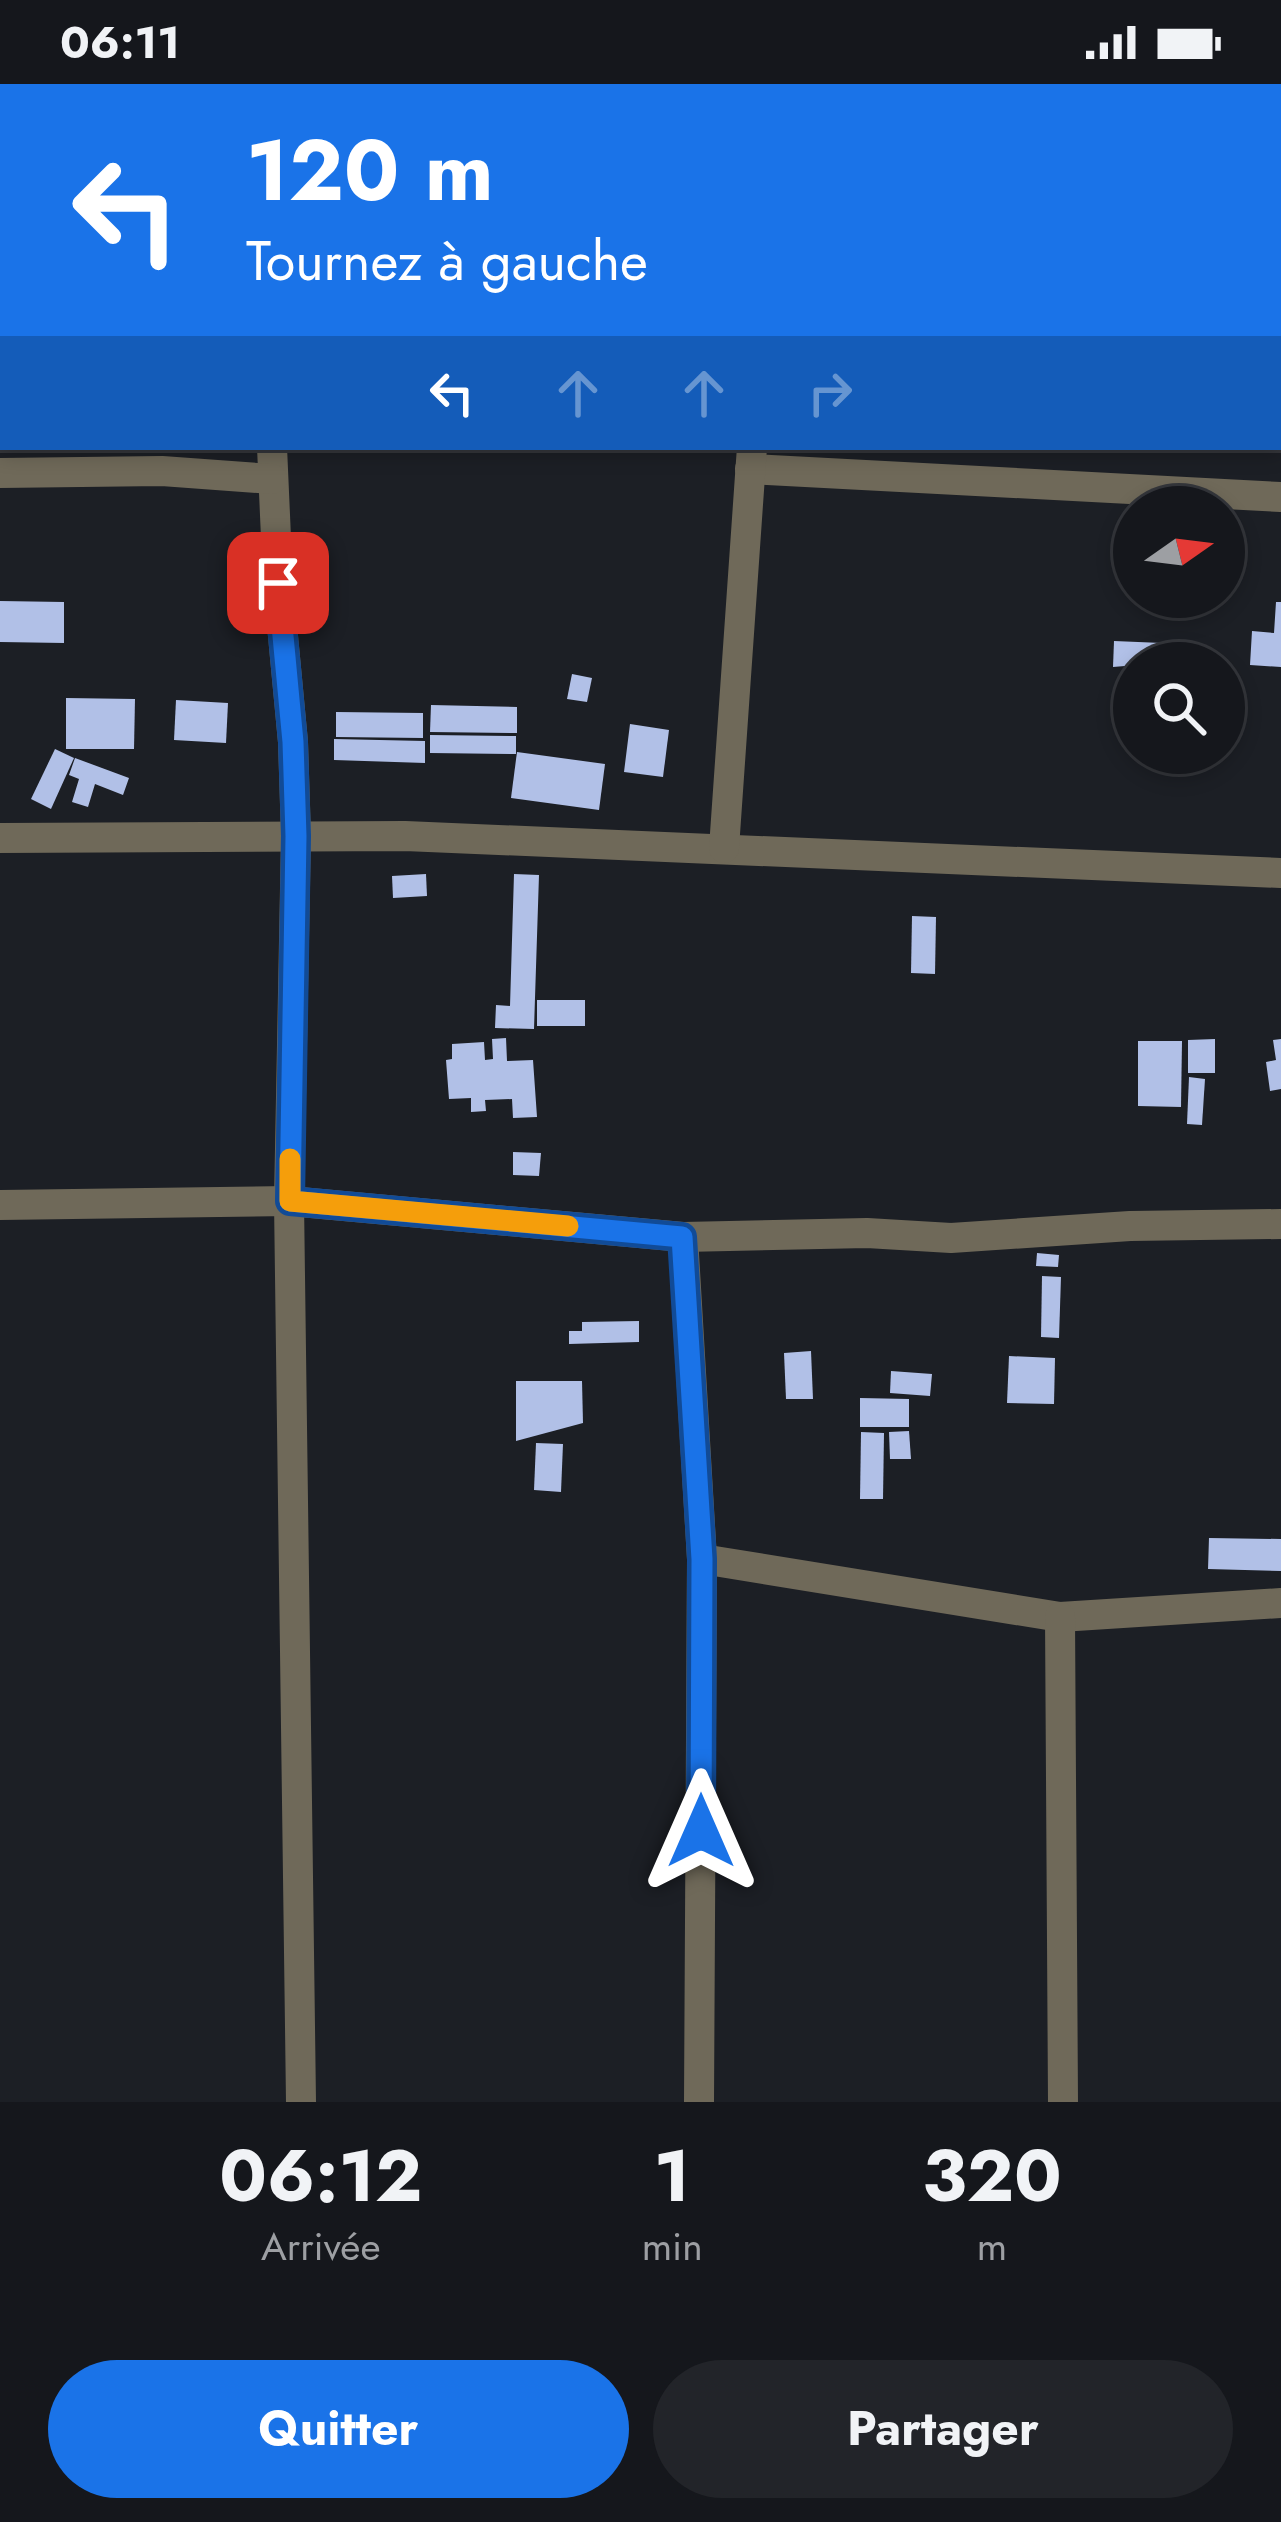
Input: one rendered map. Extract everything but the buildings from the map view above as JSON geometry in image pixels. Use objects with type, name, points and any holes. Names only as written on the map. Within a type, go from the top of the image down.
[{"type":"street","points":[[272,450],[296,836],[290,1201],[301,2102]]},
{"type":"street","points":[[724,848],[751,458],[1281,497]]},
{"type":"street","points":[[0,472],[161,471],[272,479]]},
{"type":"street","points":[[0,838],[405,836],[1281,873]]},
{"type":"street","points":[[0,1205],[290,1201],[682,1237],[790,1233],[950,1238],[1130,1226],[1281,1224]]},
{"type":"street","points":[[682,1237],[702,1559],[699,2102]]},
{"type":"street","points":[[702,1559],[1060,1617],[1281,1604]]},
{"type":"street","points":[[1060,1617],[1064,2102]]},
{"type":"slow traffic","points":[[290,1159],[290,1201],[568,1226]]},
{"type":"route","points":[[278,583],[293,742],[296,836],[290,1201],[682,1237],[702,1559],[701,1831]]}]
